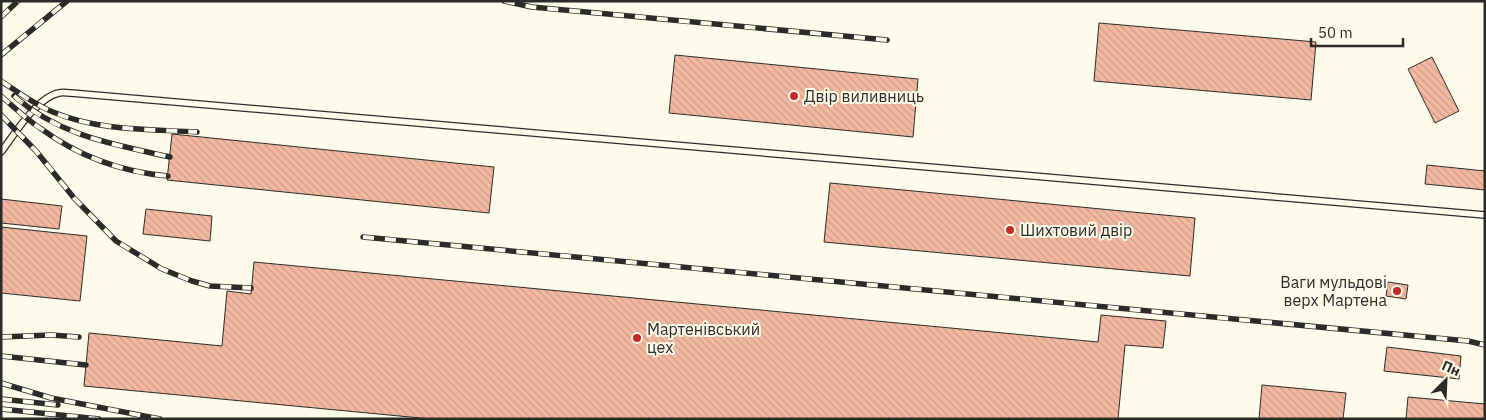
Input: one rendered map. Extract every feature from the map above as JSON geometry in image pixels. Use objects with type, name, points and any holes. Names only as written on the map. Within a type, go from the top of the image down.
[{"type":"lane","points":[[1,152],[38,106],[48,98],[59,93],[71,93],[1485,215]]},
{"type":"building","points":[[1099,23],[1316,42],[1311,100],[1094,81]]},
{"type":"building","name":"Двір виливниць","points":[[675,55],[918,79],[913,137],[669,113]]},
{"type":"building","points":[[1432,57],[1459,111],[1435,123],[1408,69]]},
{"type":"building","points":[[172,134],[494,167],[489,213],[167,180]]},
{"type":"building","points":[[1427,165],[1485,171],[1485,190],[1425,184]]},
{"type":"building","name":"Шихтовий двір","points":[[830,183],[1195,218],[1190,276],[824,242]]},
{"type":"building","points":[[1,199],[62,206],[59,229],[1,223]]},
{"type":"building","points":[[146,209],[212,216],[210,241],[143,234]]},
{"type":"building","points":[[1,227],[87,236],[80,301],[1,293]]},
{"type":"building","name":"Мартенівський цех","points":[[254,262],[1098,342],[1101,315],[1166,321],[1163,348],[1125,345],[1118,419],[431,419],[84,386],[89,333],[222,346],[227,291],[251,294]]},
{"type":"building","name":"Ваги мульдові верх Мартена","points":[[1388,282],[1408,285],[1406,299],[1386,296]]},
{"type":"building","points":[[1387,347],[1461,356],[1459,379],[1384,371]]},
{"type":"building","points":[[1262,385],[1346,393],[1343,419],[1259,419]]},
{"type":"building","points":[[1408,397],[1485,404],[1485,419],[1406,419]]},
{"type":"railway","points":[[1,17],[18,1]]},
{"type":"railway","points":[[1,55],[67,1]]},
{"type":"railway","points":[[504,1],[532,7],[887,40]]},
{"type":"railway","points":[[1,81],[40,106],[88,123],[124,128],[197,132]]},
{"type":"railway","points":[[1,96],[25,117],[69,147],[101,161],[134,171],[168,176]]},
{"type":"railway","points":[[14,96],[50,121],[88,137],[170,157]]},
{"type":"railway","points":[[1,115],[36,151],[74,198],[116,241],[162,269],[192,281],[210,286],[251,288]]},
{"type":"railway","points":[[363,237],[1468,341],[1485,345]]},
{"type":"railway","points":[[1,337],[51,335],[79,337]]},
{"type":"railway","points":[[1,356],[86,365]]},
{"type":"railway","points":[[1,383],[51,398],[160,419]]},
{"type":"railway","points":[[1,399],[58,405]]},
{"type":"railway","points":[[1,409],[99,419]]},
{"type":"place","name":"Двір виливниць","points":[[794,96]]},
{"type":"place","name":"Шихтовий двір","points":[[1010,230]]},
{"type":"place","name":"Ваги мульдові верх Мартена","points":[[1397,291]]},
{"type":"place","name":"Мартенівський цех","points":[[637,338]]}]
